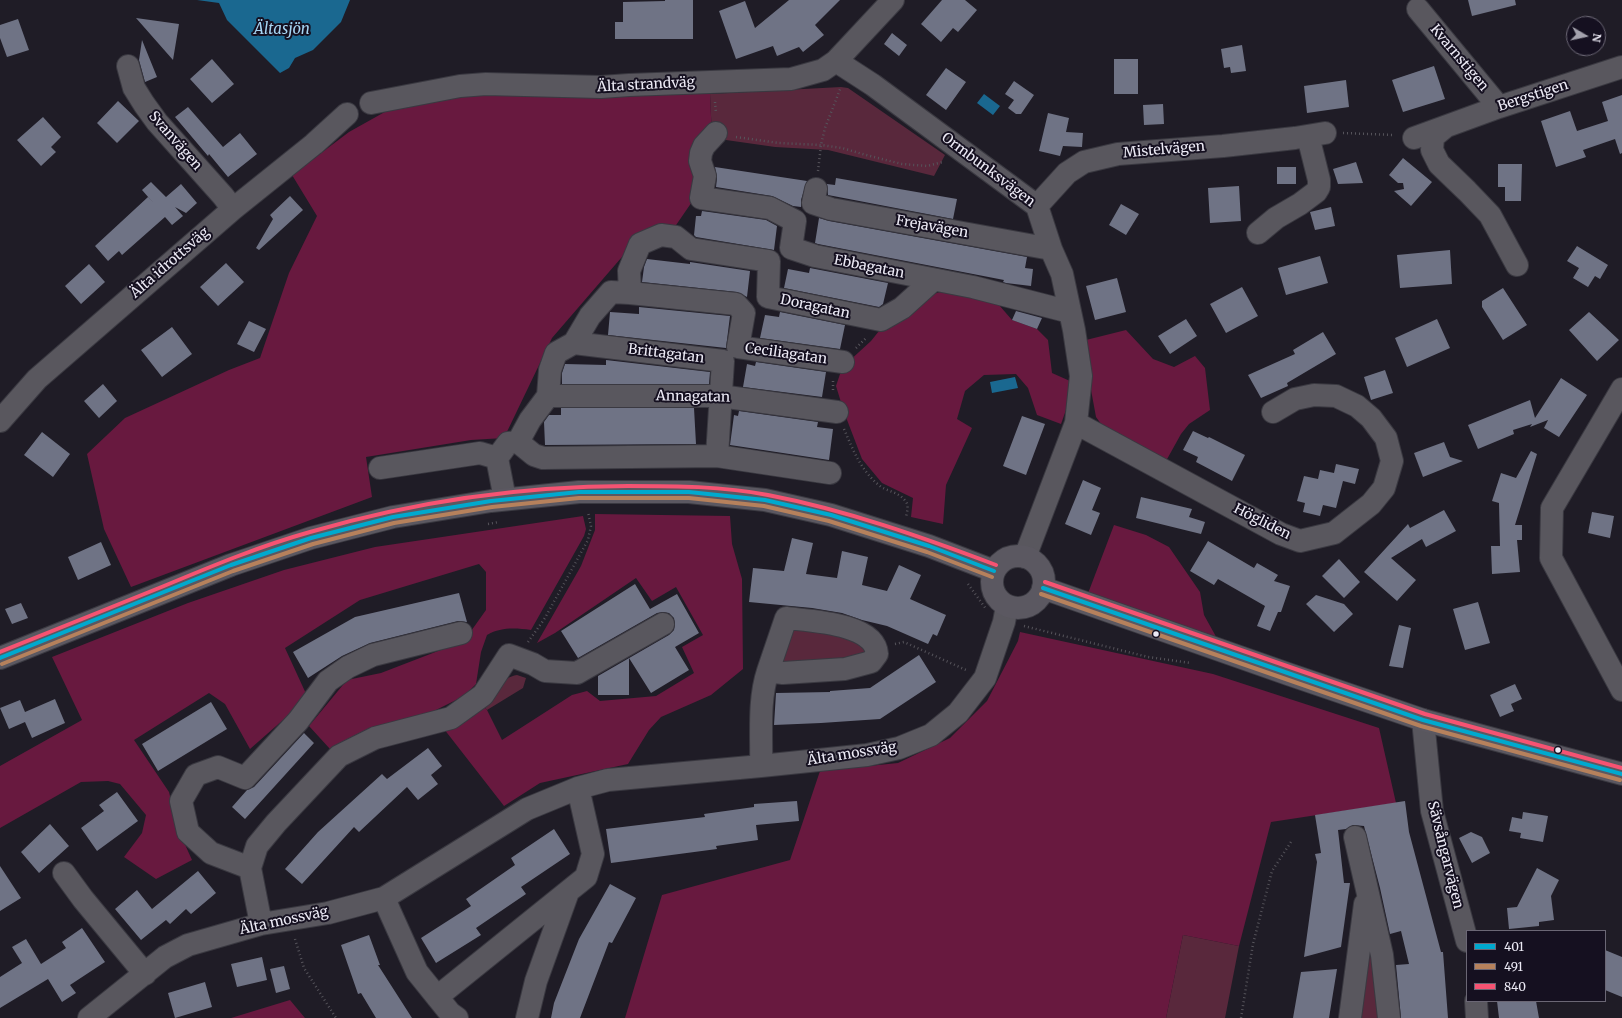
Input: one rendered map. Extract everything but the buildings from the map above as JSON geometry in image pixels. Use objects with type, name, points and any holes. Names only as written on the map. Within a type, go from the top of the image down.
[{"type":"main road","points":[[0,658],[231,565],[311,538],[393,517],[505,499],[579,492],[689,492],[765,500],[831,515],[929,546],[994,571]]},
{"type":"main road","points":[[1017,556],[1025,557],[1036,563],[1041,570],[1044,579],[1042,594],[1033,604],[1024,608],[1016,609],[1007,606],[995,596],[991,583],[994,571],[998,565],[1008,558],[1017,556]]},
{"type":"main road","points":[[1043,588],[1280,672],[1423,720],[1622,774]]},
{"type":"street","name":"Älta strandväg","points":[[371,103],[460,86],[486,84],[601,87],[791,79],[823,70],[836,61],[893,0]]},
{"type":"street","name":"Kvarnstigen","points":[[1418,9],[1500,107]]},
{"type":"street","name":"Ormbunksvägen","points":[[836,61],[873,85],[1037,206],[1051,249],[1062,274],[1081,376],[1076,423],[1025,557]]},
{"type":"street","name":"Svanvägen","points":[[128,66],[134,88],[156,122],[233,209]]},
{"type":"street","name":"Bergstigen","points":[[1414,138],[1500,107],[1622,67]]},
{"type":"street","name":"Älta idrottsväg","points":[[0,419],[37,380],[233,209],[314,144],[347,114]]},
{"type":"street","points":[[1444,128],[1433,137],[1432,150],[1439,164],[1467,190],[1490,215],[1517,265]]},
{"type":"street","name":"Ebbagatan","points":[[716,133],[704,146],[701,153],[701,164],[704,176],[701,198],[770,208],[794,221],[790,248],[815,256],[1004,294],[1070,312]]},
{"type":"street","points":[[1258,233],[1276,218],[1308,199],[1319,187],[1317,134]]},
{"type":"street","name":"Mistelvägen","points":[[1037,206],[1067,173],[1084,162],[1118,154],[1222,146],[1317,134]]},
{"type":"street","name":"Frejavägen","points":[[815,196],[831,209],[1051,249]]},
{"type":"street","name":"Doragatan","points":[[630,293],[629,271],[640,244],[660,235],[676,237],[691,249],[769,262],[768,297],[881,320]]},
{"type":"street","points":[[881,320],[902,308],[933,280]]},
{"type":"street","points":[[518,442],[530,420],[548,396],[550,370],[556,353],[574,343],[590,316],[611,292],[630,293]]},
{"type":"street","name":"Ceciliagatan","points":[[630,293],[736,304],[744,313],[738,347],[843,362]]},
{"type":"street","name":"Brittagatan","points":[[574,343],[723,361],[720,396]]},
{"type":"street","points":[[1622,389],[1552,508],[1551,558],[1622,690]]},
{"type":"street","name":"Högliden","points":[[1076,423],[1281,534],[1300,541],[1334,533],[1371,504],[1384,488],[1392,461],[1386,438],[1371,418],[1357,406],[1336,396],[1314,395],[1295,399],[1273,412]]},
{"type":"street","name":"Annagatan","points":[[548,396],[720,396],[837,412]]},
{"type":"street","points":[[717,456],[720,396]]},
{"type":"street","points":[[505,499],[497,458],[508,443],[518,442],[534,455],[543,458],[717,456],[830,473]]},
{"type":"street","points":[[380,468],[480,453],[497,458]]},
{"type":"street","name":"Älta mossväg","points":[[89,1018],[165,957],[188,946],[261,924],[328,913],[384,898],[527,809],[578,788],[608,780],[867,755],[899,748],[931,735],[958,713],[985,678],[1004,622],[1007,606]]},
{"type":"street","points":[[761,766],[762,715],[765,680],[768,671],[786,618],[850,627],[869,637],[877,647],[877,654],[871,662],[845,668],[783,673],[768,671]]},
{"type":"street","points":[[261,924],[250,868],[258,846],[276,823],[339,756],[375,738],[451,718],[483,695],[509,655],[533,664],[545,671],[577,673],[663,624]]},
{"type":"street","points":[[250,868],[211,853],[188,832],[182,801],[196,775],[218,767],[245,778],[298,720],[328,681],[348,667],[373,655],[461,634]]},
{"type":"street","name":"Sävsångarvägen","points":[[1423,720],[1432,811],[1466,938]]},
{"type":"street","points":[[437,997],[586,877],[593,854],[578,788]]},
{"type":"street","points":[[1355,837],[1382,955],[1388,1018]]},
{"type":"street","points":[[64,873],[82,899],[145,974]]},
{"type":"street","points":[[527,1018],[536,981],[568,891]]},
{"type":"street","points":[[1350,1018],[1367,891]]},
{"type":"street","points":[[384,898],[417,972],[450,1013],[456,1018]]},
{"type":"street","points":[[1476,1002],[1478,1018]]},
{"type":"path","points":[[815,196],[821,145],[825,128],[841,87],[836,61]]},
{"type":"path","points":[[715,82],[716,133],[779,143],[821,145],[842,148],[866,156],[902,164],[927,166],[936,165],[945,161],[959,148]]},
{"type":"path","points":[[1317,134],[1395,135],[1414,138]]},
{"type":"path","points":[[881,320],[834,374],[832,386],[837,412],[859,465],[880,486],[899,495],[906,502],[908,509],[906,517]]},
{"type":"path","points":[[509,655],[528,642],[545,618],[588,540],[591,526],[588,510]]},
{"type":"path","points":[[877,647],[904,642],[985,678]]},
{"type":"path","points":[[1241,1018],[1253,944],[1272,871],[1291,842]]},
{"type":"path","points":[[288,919],[304,968],[336,1018]]},
{"type":"shaded area","points":[[493,86],[710,94],[712,138],[696,196],[672,231],[634,243],[552,338],[504,438],[471,440],[366,457],[372,497],[131,587],[104,529],[87,454],[125,418],[229,370],[260,358],[289,273],[317,216],[292,175],[349,132],[399,104]]},
{"type":"shaded area","points":[[841,87],[848,88],[945,155],[934,176],[828,150],[775,147],[712,138],[710,94]]},
{"type":"shaded area","points":[[940,292],[985,300],[999,305],[1012,320],[1037,329],[1048,340],[1052,373],[1070,381],[1071,396],[1061,424],[1037,415],[1028,388],[1016,374],[984,375],[965,391],[957,419],[972,428],[946,485],[943,524],[911,517],[913,498],[882,483],[862,459],[836,386],[840,374],[847,363],[871,341],[883,326],[923,297]]},
{"type":"shaded area","points":[[1126,330],[1153,359],[1174,367],[1195,356],[1205,368],[1210,410],[1189,424],[1181,434],[1166,461],[1104,428],[1096,417],[1082,341]]},
{"type":"shaded area","points":[[595,514],[730,516],[732,544],[742,579],[743,669],[711,695],[661,717],[649,730],[628,764],[540,783],[504,806],[444,729],[482,705],[487,710],[502,740],[572,695],[587,691],[600,701],[656,696],[694,673],[682,647],[703,635],[676,587],[652,601],[636,578],[555,633],[537,643],[581,566],[595,530]]},
{"type":"shaded area","points":[[583,516],[586,529],[584,536],[531,630],[508,629],[492,632],[487,635],[481,652],[476,684],[464,696],[428,714],[370,729],[330,749],[309,726],[347,680],[381,673],[464,641],[486,610],[486,572],[479,564],[360,600],[285,648],[308,698],[250,749],[225,704],[209,693],[134,740],[169,792],[178,829],[192,860],[156,879],[124,857],[142,833],[146,815],[120,784],[108,781],[81,782],[0,828],[0,766],[82,720],[52,657],[188,603],[284,570],[375,547]]},
{"type":"shaded area","points":[[1114,525],[1146,535],[1169,547],[1200,592],[1204,615],[1219,642],[1087,596]]},
{"type":"shaded area","points":[[792,625],[859,636],[867,648],[863,658],[778,667]]},
{"type":"shaded area","points":[[1020,632],[1213,674],[1379,728],[1396,803],[1271,822],[1239,946],[1183,935],[1166,1018],[625,1018],[662,895],[790,860],[820,771],[898,763],[950,738],[987,701],[1018,641]]},
{"type":"shaded area","points":[[517,675],[526,678],[523,688],[487,710],[482,705],[502,682],[512,676]]},
{"type":"shaded area","points":[[1367,891],[1389,1018],[1350,1018]]},
{"type":"shaded area","points":[[1183,935],[1239,946],[1225,1018],[1166,1018]]},
{"type":"shaded area","points":[[290,1000],[305,1018],[231,1018]]},
{"type":"water","name":"Ältasjön","points":[[197,0],[350,0],[341,22],[313,50],[295,58],[289,68],[280,73],[227,20],[219,3]]},
{"type":"water","points":[[984,94],[1000,106],[993,115],[977,103]]},
{"type":"water","points":[[1015,377],[1018,388],[992,393],[990,382]]},
{"type":"transit line","name":"840","points":[[0,652],[218,564],[291,538],[349,521],[428,504],[548,489],[663,486],[716,488],[751,492],[797,501],[855,516],[940,544],[996,565]]},
{"type":"transit line","name":"401","points":[[0,658],[231,565],[311,538],[393,517],[491,501],[579,492],[689,492],[765,500],[831,515],[929,546],[994,571]]},
{"type":"transit line","name":"491","points":[[2,664],[233,571],[313,544],[394,523],[492,507],[579,498],[689,498],[764,506],[829,521],[927,552],[992,577]]},
{"type":"transit line","name":"840","points":[[1045,582],[1425,714],[1622,768]]},
{"type":"transit line","name":"401","points":[[1043,588],[1423,720],[1622,774]]},
{"type":"transit line","name":"491","points":[[1041,594],[1421,726],[1620,780]]}]
